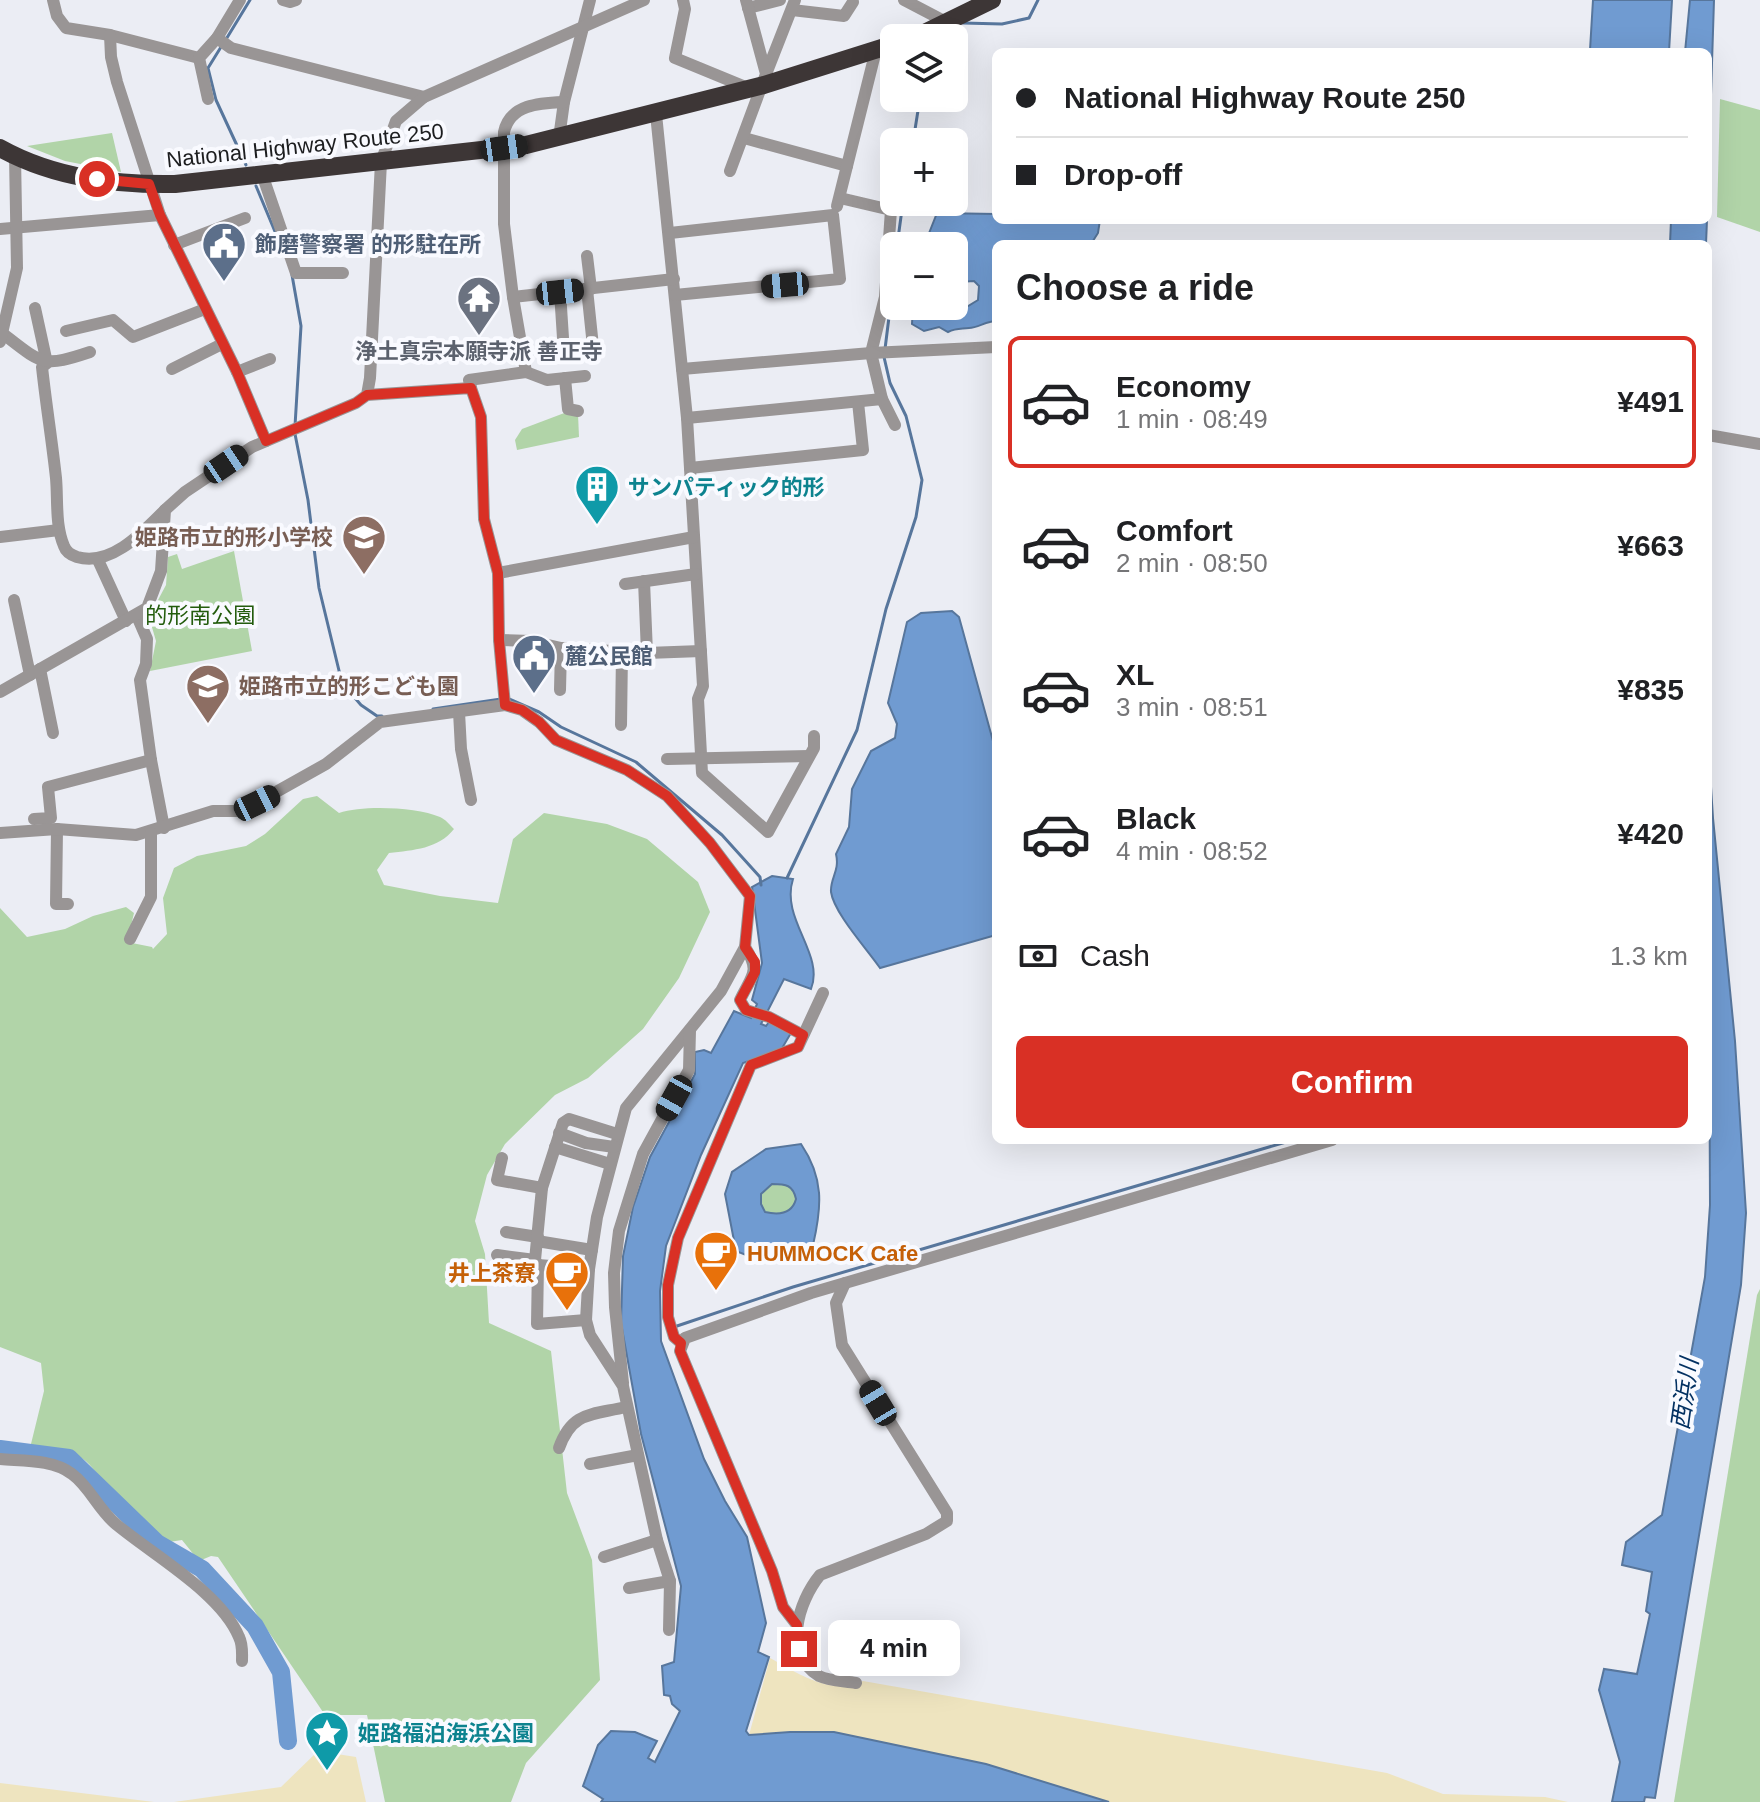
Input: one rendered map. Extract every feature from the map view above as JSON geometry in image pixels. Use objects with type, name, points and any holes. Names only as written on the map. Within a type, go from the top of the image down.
[{"type":"highway","points":[[947,24],[992,0]]},
{"type":"highway","name":"National Highway Route 250","points":[[8,152],[72,175],[123,184],[175,184],[504,148],[656,114],[880,48]]},
{"type":"street","points":[[53,0],[57,16],[66,28],[110,35],[199,58]]},
{"type":"street","points":[[199,58],[221,41],[240,0]]},
{"type":"street","points":[[283,0],[296,0]]},
{"type":"street","points":[[559,138],[564,102],[590,0]]},
{"type":"street","points":[[367,395],[381,162],[396,121],[424,97],[644,0]]},
{"type":"street","points":[[683,0],[685,9],[675,58],[759,82]]},
{"type":"street","points":[[759,82],[747,4],[780,0]]},
{"type":"street","points":[[904,0],[940,24]]},
{"type":"street","points":[[730,171],[744,138],[759,82],[794,5],[844,16],[853,2]]},
{"type":"street","points":[[110,35],[117,82],[160,215],[237,372],[266,441]]},
{"type":"street","points":[[221,41],[290,64],[424,97]]},
{"type":"street","points":[[199,58],[208,99]]},
{"type":"street","points":[[675,295],[840,279],[833,215],[880,63]]},
{"type":"street","points":[[526,372],[504,224],[507,120],[514,113],[542,104],[564,102]]},
{"type":"street","points":[[656,114],[687,418],[703,686],[698,699],[702,773],[768,832],[814,748],[814,736]]},
{"type":"street","points":[[744,138],[847,166]]},
{"type":"street","points":[[8,152],[17,268],[1,337],[47,363],[61,362],[90,352]]},
{"type":"street","points":[[262,174],[296,273],[343,273]]},
{"type":"street","points":[[840,198],[891,210],[880,353],[882,399],[895,425]]},
{"type":"street","points":[[0,229],[160,215]]},
{"type":"street","points":[[670,233],[833,215]]},
{"type":"street","points":[[174,245],[245,218]]},
{"type":"street","points":[[587,256],[594,356]]},
{"type":"street","points":[[513,297],[674,279]]},
{"type":"street","points":[[560,292],[563,338]]},
{"type":"street","points":[[35,308],[47,363]]},
{"type":"street","points":[[66,331],[113,320],[133,337],[205,309]]},
{"type":"street","points":[[172,369],[222,344]]},
{"type":"street","points":[[682,369],[992,347]]},
{"type":"street","points":[[237,372],[270,359]]},
{"type":"street","points":[[47,363],[42,367],[59,530],[65,550],[73,556],[98,560],[140,536],[195,485],[252,447],[356,403],[367,395],[471,388]]},
{"type":"street","points":[[504,699],[498,573],[484,519],[481,417],[469,380],[526,372],[547,380],[585,376]]},
{"type":"street","points":[[565,378],[568,409],[578,411]]},
{"type":"street","points":[[687,418],[882,399]]},
{"type":"street","points":[[690,468],[863,450],[858,402]]},
{"type":"street","points":[[1712,436],[1760,444]]},
{"type":"street","points":[[0,692],[147,608],[161,571],[165,510]]},
{"type":"street","points":[[0,537],[59,530]]},
{"type":"street","points":[[498,573],[694,537]]},
{"type":"street","points":[[98,560],[131,618],[147,639],[146,664],[140,680],[164,828]]},
{"type":"street","points":[[625,584],[696,574]]},
{"type":"street","points":[[644,581],[647,653]]},
{"type":"street","points":[[14,600],[53,733]]},
{"type":"street","points":[[499,640],[622,652],[701,651]]},
{"type":"street","points":[[560,690],[561,648]]},
{"type":"street","points":[[621,725],[622,652]]},
{"type":"street","points":[[0,833],[57,829],[122,836],[151,833],[213,811],[242,811],[326,764],[380,722],[459,712],[504,699],[539,722],[556,740],[627,770],[667,796],[710,843],[750,896],[745,947],[721,991],[626,1108],[615,1141],[597,1217],[586,1320],[590,1335],[623,1386]]},
{"type":"street","points":[[459,712],[461,749],[471,800]]},
{"type":"street","points":[[667,759],[809,756]]},
{"type":"street","points":[[34,819],[51,818],[48,787],[151,760]]},
{"type":"street","points":[[57,829],[56,904],[68,904]]},
{"type":"street","points":[[130,939],[151,897],[151,833]]},
{"type":"street","points":[[745,947],[755,962],[755,972],[740,1000],[746,1010],[769,1017],[803,1035]]},
{"type":"street","points":[[681,1343],[674,1337],[668,1317],[668,1285],[678,1238],[751,1065],[798,1047],[823,993]]},
{"type":"street","points":[[669,1630],[670,1581],[657,1540],[626,1407],[614,1273],[619,1231],[643,1154],[689,1070],[690,1030]]},
{"type":"street","points":[[586,1320],[537,1324],[536,1263],[542,1188],[559,1133],[563,1123],[569,1119],[615,1141]]},
{"type":"street","points":[[797,1625],[783,1607],[772,1571],[680,1351],[685,1338],[845,1283],[1318,1144]]},
{"type":"street","points":[[555,1147],[610,1164]]},
{"type":"street","points":[[502,1158],[497,1180],[542,1188]]},
{"type":"street","points":[[606,1189],[630,1195]]},
{"type":"street","points":[[506,1232],[592,1250]]},
{"type":"street","points":[[497,1255],[614,1273]]},
{"type":"street","points":[[845,1283],[836,1303],[842,1345],[942,1502],[947,1521],[926,1534],[820,1575],[802,1603],[797,1625],[804,1664],[821,1678],[856,1683]]},
{"type":"street","points":[[559,1448],[572,1422],[626,1407]]},
{"type":"street","points":[[590,1464],[638,1455]]},
{"type":"street","points":[[0,1459],[50,1464],[72,1473],[114,1523],[182,1573],[225,1614],[239,1635],[242,1661]]},
{"type":"street","points":[[604,1557],[657,1540]]},
{"type":"street","points":[[629,1588],[670,1581]]},
{"type":"green space","points":[[1720,99],[1760,110],[1760,232],[1717,217]]},
{"type":"green space","points":[[112,133],[121,172],[65,161],[27,146]]},
{"type":"green space","points":[[567,412],[578,414],[579,437],[517,450],[515,440],[522,429]]},
{"type":"green space","name":"的形南公園","points":[[234,551],[252,651],[150,671],[156,641],[149,617],[166,585],[168,557],[177,554],[182,569]]},
{"type":"green space","points":[[317,796],[339,813],[375,808],[404,809],[440,817],[454,829],[433,845],[389,853],[377,870],[384,885],[498,903],[513,839],[544,813],[607,824],[647,839],[698,882],[710,912],[679,978],[643,1029],[588,1078],[555,1095],[505,1144],[487,1175],[475,1221],[485,1254],[489,1323],[551,1351],[567,1493],[592,1560],[600,1680],[526,1763],[511,1802],[385,1802],[367,1715],[325,1715],[218,1557],[211,1556],[199,1561],[182,1540],[169,1542],[154,1536],[105,1488],[106,1482],[86,1461],[71,1453],[30,1448],[44,1391],[41,1363],[0,1347],[0,908],[27,937],[65,929],[93,916],[126,907],[134,913],[127,942],[153,949],[167,934],[163,898],[174,868],[197,856],[246,846],[265,834],[303,799]]},
{"type":"green space","points":[[772,1184],[785,1185],[793,1191],[796,1199],[788,1211],[765,1213],[760,1194]]},
{"type":"green space","points":[[1760,1289],[1760,1802],[1674,1802],[1757,1295]]},
{"type":"sand","points":[[770,1658],[827,1685],[851,1685],[863,1681],[1387,1773],[1443,1794],[1545,1797],[1568,1802],[1109,1802],[986,1764],[834,1732],[749,1735]]},
{"type":"sand","name":"姫路福泊海浜公園","points":[[318,1751],[356,1757],[366,1802],[174,1802],[281,1787]]},
{"type":"sand","points":[[0,1783],[154,1802],[0,1802]]},
{"type":"water","points":[[1593,0],[1672,0],[1669,48],[1590,48]]},
{"type":"water","points":[[1690,0],[1714,0],[1712,63],[1712,48],[1685,48]]},
{"type":"water","points":[[992,214],[992,224],[1099,224],[1094,240],[992,240],[992,322],[948,332],[939,327],[924,331],[912,324],[912,320],[968,320],[968,306],[978,300],[979,286],[974,281],[968,281],[968,232],[930,232],[936,216]]},
{"type":"water","points":[[1671,224],[1707,224],[1706,240],[1670,240]]},
{"type":"water","points":[[952,611],[959,617],[992,737],[992,936],[880,968],[844,920],[833,901],[831,887],[837,865],[836,854],[849,827],[852,789],[871,751],[895,738],[897,724],[888,703],[907,622],[921,613]]},
{"type":"water","name":"西浜川","points":[[1712,802],[1735,1041],[1746,1213],[1741,1285],[1655,1798],[1645,1797],[1644,1802],[1612,1802],[1620,1762],[1599,1690],[1604,1669],[1637,1674],[1650,1614],[1646,1611],[1652,1572],[1622,1565],[1626,1542],[1662,1515],[1705,1277],[1710,1205]]},
{"type":"water","points":[[772,876],[793,879],[792,908],[812,963],[814,976],[811,989],[784,979],[761,1024],[766,1026],[769,1022],[791,1033],[781,1050],[743,1063],[701,1155],[666,1246],[660,1291],[661,1341],[704,1459],[747,1537],[766,1623],[758,1652],[769,1657],[746,1731],[749,1735],[834,1732],[986,1764],[1109,1802],[601,1802],[603,1799],[583,1786],[598,1745],[611,1731],[635,1732],[657,1741],[648,1758],[655,1762],[680,1711],[672,1704],[670,1696],[664,1695],[662,1666],[674,1662],[681,1586],[641,1434],[621,1323],[623,1256],[633,1207],[650,1157],[695,1074],[695,1052],[704,1050],[711,1053],[734,1011],[751,1018],[757,1004],[752,1000],[762,963],[752,887]]},
{"type":"water","points":[[801,1144],[817,1181],[819,1205],[816,1231],[813,1245],[746,1255],[736,1251],[725,1194],[732,1172],[766,1149]],"holes":[[[772,1184],[791,1188],[796,1199],[791,1208],[784,1212],[765,1212],[761,1194]]]},
{"type":"waterway","points":[[225,41],[250,0]]},
{"type":"waterway","points":[[963,23],[1002,24],[1029,18],[1038,0]]},
{"type":"waterway","points":[[221,47],[208,68],[216,100],[246,165]]},
{"type":"waterway","points":[[915,128],[918,112]]},
{"type":"waterway","points":[[256,186],[276,234]]},
{"type":"waterway","points":[[899,232],[901,216]]},
{"type":"waterway","points":[[292,275],[301,326],[295,426]]},
{"type":"waterway","points":[[885,349],[889,320]]},
{"type":"waterway","points":[[787,878],[857,730],[886,609],[916,517],[922,480],[906,416],[890,383],[884,357]]},
{"type":"waterway","points":[[295,434],[308,500],[319,588],[342,683],[361,705],[382,716]]},
{"type":"waterway","points":[[433,709],[501,699]]},
{"type":"waterway","points":[[509,699],[636,762],[722,835],[760,877],[761,885]]},
{"type":"waterway","points":[[677,1326],[793,1287],[1279,1144]]},
{"type":"waterway","points":[[0,1449],[69,1458],[157,1543],[202,1569],[255,1626],[281,1672],[288,1741]]},
{"type":"place","name":"飾磨警察署 的形駐在所","points":[[224,283]]},
{"type":"place","name":"浄土真宗本願寺派 善正寺","points":[[479,337]]},
{"type":"place","name":"サンパティック的形","points":[[597,526]]},
{"type":"place","name":"姫路市立的形小学校","points":[[364,576]]},
{"type":"place","name":"麓公民館","points":[[534,695]]},
{"type":"place","name":"姫路市立的形こども園","points":[[208,725]]},
{"type":"place","name":"HUMMOCK Cafe","points":[[716,1292]]},
{"type":"place","name":"井上茶寮","points":[[567,1312]]},
{"type":"place","name":"姫路福泊海浜公園","points":[[327,1772]]},
{"type":"route","points":[[97,179],[123,184],[149,184],[160,215],[237,372],[266,441],[356,403],[367,395],[471,388],[481,417],[484,519],[498,573],[499,640],[505,705],[522,710],[556,740],[627,770],[667,796],[710,843],[750,896],[745,947],[755,962],[755,972],[740,1000],[746,1010],[769,1017],[803,1035],[798,1047],[751,1065],[678,1238],[668,1285],[668,1317],[772,1571],[783,1607],[797,1625],[799,1649]]}]
